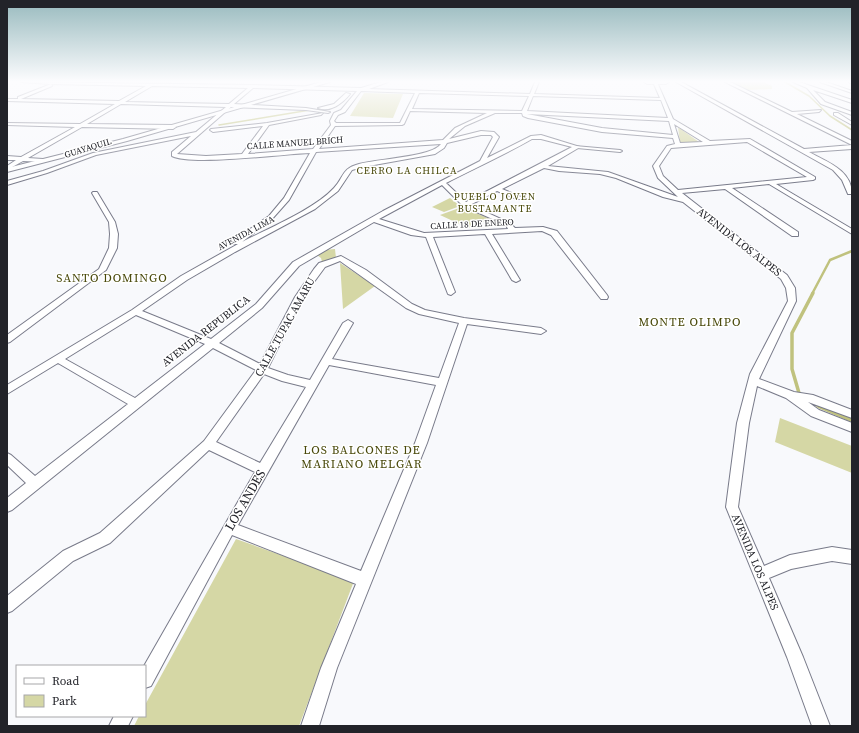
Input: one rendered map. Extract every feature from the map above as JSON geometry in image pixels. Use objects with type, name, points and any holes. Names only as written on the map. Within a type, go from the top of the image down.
[{"type":"street","points":[[7,169],[98,116]]},
{"type":"street","points":[[7,169],[125,140],[211,116]]},
{"type":"street","points":[[198,132],[216,116]]},
{"type":"street","points":[[213,130],[267,124],[307,116]]},
{"type":"street","points":[[334,125],[332,121],[335,116]]},
{"type":"street","points":[[334,125],[402,124],[405,116]]},
{"type":"street","name":"AVENIDA LIMA","points":[[7,390],[135,312],[184,278],[232,250],[313,208],[336,190],[350,169],[362,165],[433,153],[442,147],[451,132],[484,116]]},
{"type":"street","points":[[526,116],[602,130],[675,137]]},
{"type":"street","points":[[601,116],[671,120],[710,143]]},
{"type":"street","points":[[670,116],[677,145],[748,140],[813,178],[676,192]]},
{"type":"street","points":[[740,116],[844,175],[848,183],[850,193]]},
{"type":"street","points":[[795,116],[852,143]]},
{"type":"street","points":[[840,116],[852,124]]},
{"type":"street","points":[[7,124],[173,127]]},
{"type":"street","points":[[243,156],[267,124]]},
{"type":"street","points":[[184,278],[271,217],[287,198],[314,151],[334,125]]},
{"type":"street","name":"CALLE MANUEL BRICH","points":[[198,132],[174,153],[174,155],[178,157],[206,158],[444,142]]},
{"type":"street","name":"GUAYAQUIL","points":[[7,183],[40,174],[77,159],[101,152],[198,132]]},
{"type":"street","points":[[444,142],[481,133],[492,133],[496,137],[482,162]]},
{"type":"street","name":"AVENIDA REPUBLICA","points":[[7,506],[259,306],[296,264],[339,249],[373,219],[442,182],[482,162],[500,155],[534,136],[577,147]]},
{"type":"street","points":[[101,152],[104,149],[125,140]]},
{"type":"street","name":"AVENIDA LOS ALPES","points":[[677,145],[669,148],[656,166],[660,178],[685,200],[784,277],[793,293],[792,301],[755,374],[743,423],[732,507],[796,657],[821,726]]},
{"type":"street","points":[[465,205],[543,166],[577,147],[620,151]]},
{"type":"street","points":[[803,151],[852,147]]},
{"type":"street","points":[[7,158],[43,161]]},
{"type":"street","points":[[543,166],[554,169],[609,174],[664,197],[685,200]]},
{"type":"street","points":[[442,182],[465,205],[508,224],[514,231]]},
{"type":"street","points":[[771,183],[852,232]]},
{"type":"street","points":[[726,187],[795,234]]},
{"type":"street","points":[[497,189],[519,198]]},
{"type":"street","points":[[7,340],[102,270],[113,248],[114,234],[112,222],[95,194]]},
{"type":"street","name":"CALLE 18 DE ENERO","points":[[373,219],[414,233],[429,235],[543,229],[549,230],[554,233],[604,297]]},
{"type":"street","points":[[487,232],[516,280]]},
{"type":"street","points":[[429,235],[451,292]]},
{"type":"street","points":[[339,249],[363,272],[409,306],[422,312],[464,321],[541,331]]},
{"type":"street","name":"CALLE TUPAC AMARU","points":[[7,606],[68,556],[105,538],[208,444],[262,370],[299,297],[316,271],[339,249]]},
{"type":"street","points":[[135,312],[211,344],[262,370],[298,383],[312,384]]},
{"type":"street","points":[[310,726],[329,668],[421,443],[464,321]]},
{"type":"street","name":"LOS ANDES","points":[[146,678],[229,528],[348,323]]},
{"type":"street","points":[[58,359],[135,403]]},
{"type":"street","points":[[326,361],[442,382]]},
{"type":"street","points":[[754,381],[794,396],[813,399],[852,414]]},
{"type":"street","points":[[794,396],[815,412],[852,428]]},
{"type":"street","points":[[208,444],[262,470]]},
{"type":"street","points":[[7,458],[35,484]]},
{"type":"street","points":[[229,528],[365,580]]},
{"type":"street","points":[[760,575],[790,562],[832,554],[852,558]]},
{"type":"street","points":[[118,726],[123,717]]},
{"type":"green space","points":[[354,116],[394,116],[393,118]]},
{"type":"green space","points":[[678,127],[699,142],[680,143]]},
{"type":"green space","points":[[450,198],[460,206],[444,212],[432,207]]},
{"type":"green space","points":[[462,207],[490,219],[468,228],[440,215]]},
{"type":"green space","points":[[335,249],[336,258],[322,262],[321,258],[317,255],[324,250]]},
{"type":"green space","points":[[340,263],[375,286],[343,309]]},
{"type":"green space","points":[[780,418],[852,446],[852,473],[775,442]]},
{"type":"green space","points":[[236,539],[354,581],[299,726],[134,726],[138,717],[146,717],[146,703]]},
{"type":"waterway","points":[[219,125],[272,116]]},
{"type":"waterway","points":[[830,116],[852,130]]},
{"type":"waterway","points":[[812,294],[830,260],[852,251]]},
{"type":"waterway","points":[[799,393],[792,369],[792,333],[813,293]]},
{"type":"waterway","points":[[819,406],[852,420]]},
{"type":"district","name":"CERRO LA CHILCA","points":[[407,170]]},
{"type":"district","name":"PUEBLO JOVEN BUSTAMANTE","points":[[495,202]]},
{"type":"district","name":"SANTO DOMINGO","points":[[112,278]]},
{"type":"district","name":"MONTE OLIMPO","points":[[690,322]]},
{"type":"district","name":"LOS BALCONES DE MARIANO MELGAR","points":[[362,457]]}]
